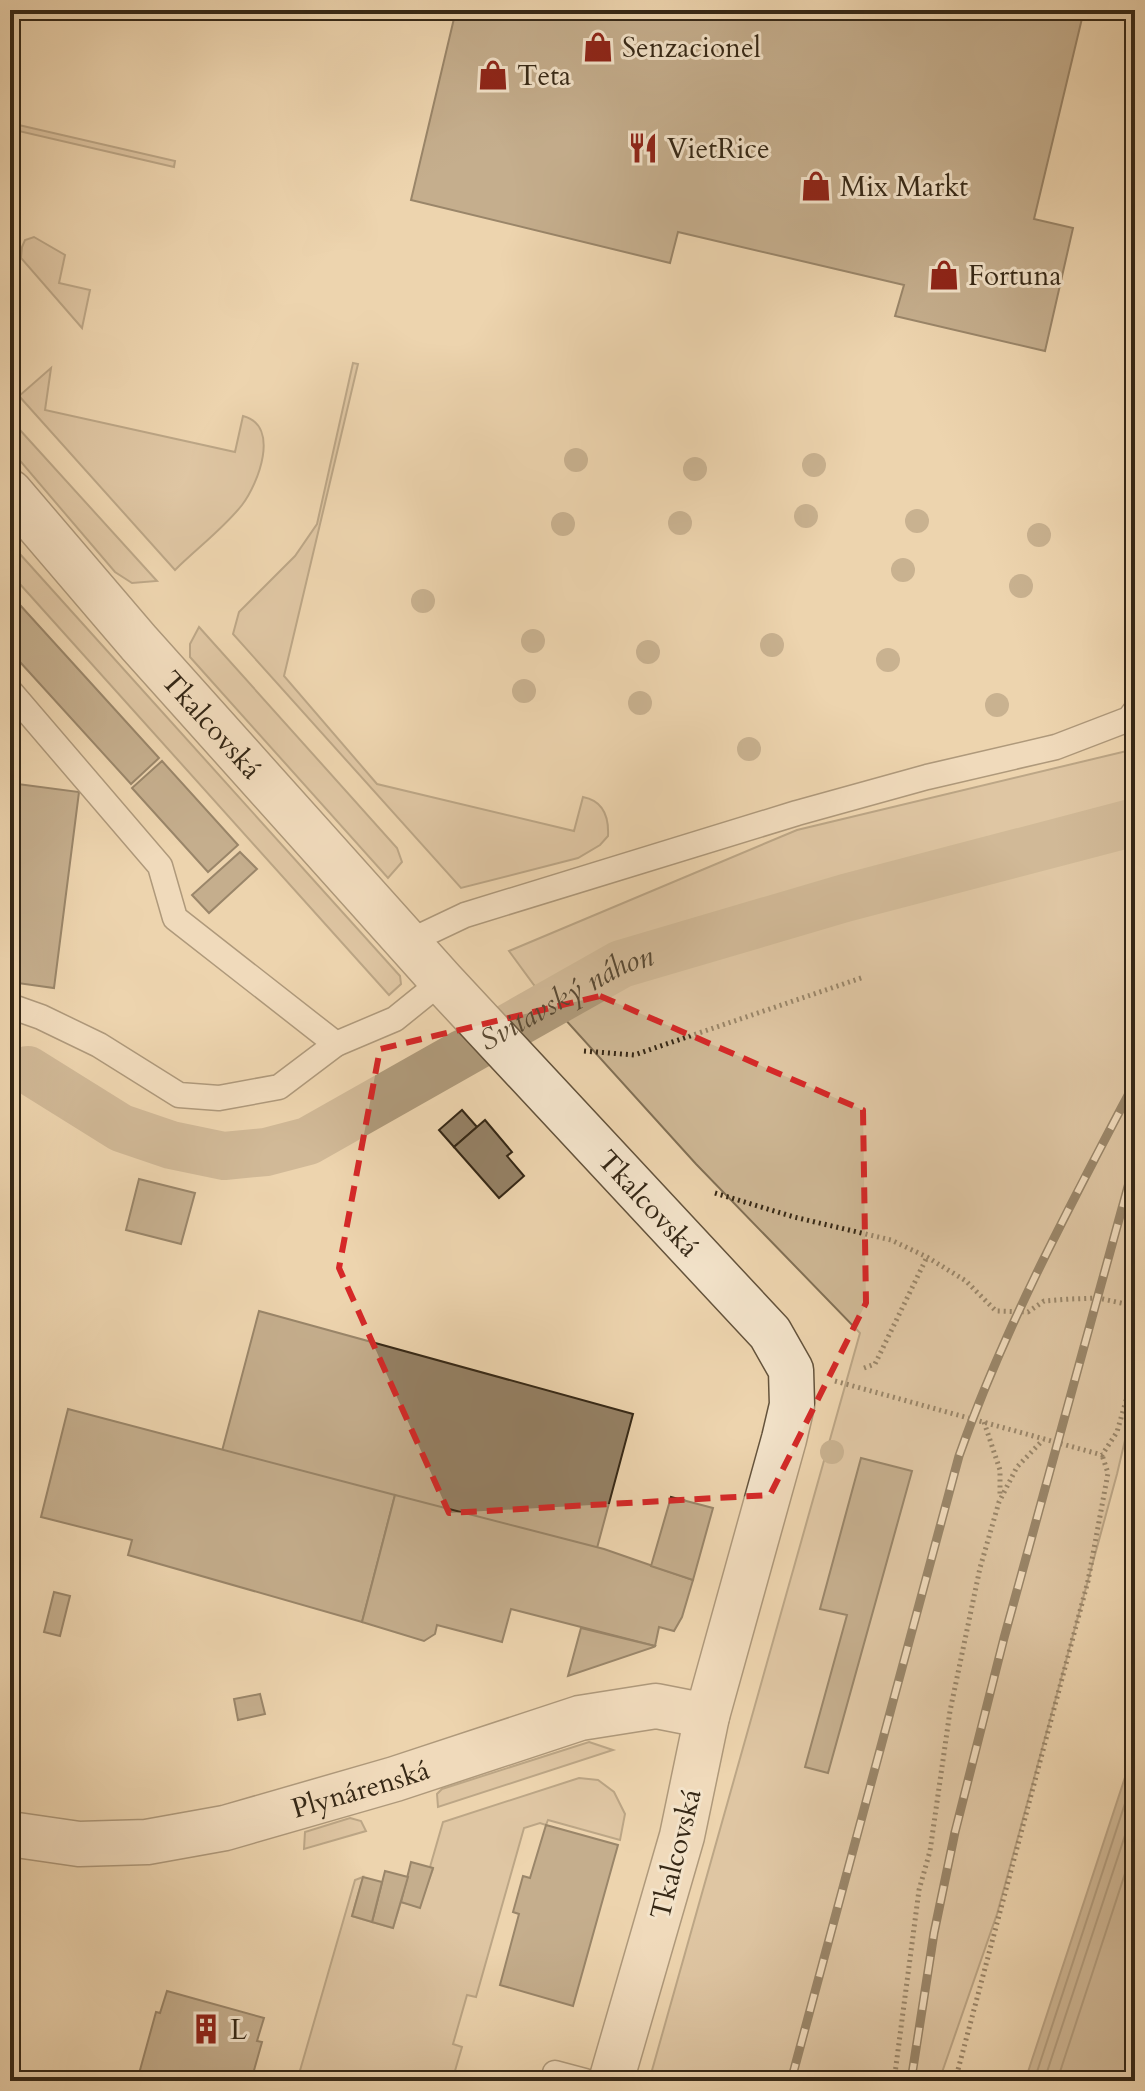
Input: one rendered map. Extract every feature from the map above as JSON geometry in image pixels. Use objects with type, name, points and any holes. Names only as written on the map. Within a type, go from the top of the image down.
[{"type":"street","name":"Tkalcovská","points":[[10,492],[139,643],[442,981],[770,1333],[791,1370],[792,1405],[707,1716],[682,1836],[611,2081]]},
{"type":"street","name":"Plynárenská","points":[[10,1834],[79,1844],[163,1839],[225,1828],[395,1779],[580,1718],[656,1706],[707,1716]]},
{"type":"lane","points":[[10,691],[160,866],[175,918],[336,1044]]},
{"type":"lane","points":[[408,942],[465,915],[797,813],[927,777],[1056,747],[1129,719],[1135,711]]},
{"type":"lane","points":[[10,1006],[99,1045],[179,1095],[219,1098],[279,1087],[336,1044],[395,1019],[442,981]]},
{"type":"lane","points":[[555,2073],[585,2081]]},
{"type":"path","points":[[584,1051],[634,1055],[864,977]]},
{"type":"path","points":[[715,1193],[794,1217],[891,1240],[966,1281],[996,1311],[1028,1312],[1044,1301],[1098,1298],[1135,1306]]},
{"type":"path","points":[[864,1368],[875,1364],[927,1257]]},
{"type":"path","points":[[1102,1455],[1117,1432],[1135,1369]]},
{"type":"path","points":[[791,1370],[1102,1455]]},
{"type":"path","points":[[984,1421],[1000,1470],[999,1502]]},
{"type":"path","points":[[894,2081],[919,1890],[930,1851],[950,1711],[980,1568],[999,1502],[1017,1467],[1043,1440]]},
{"type":"path","points":[[955,2081],[1088,1581],[1108,1473],[1102,1455]]},
{"type":"highlighted area","points":[[600,996],[863,1110],[866,1303],[770,1495],[449,1513],[339,1268],[380,1049]]},
{"type":"shaded area","points":[[10,123],[175,161],[174,167],[10,129]]},
{"type":"shaded area","points":[[34,237],[65,255],[59,283],[90,290],[82,328],[21,258],[25,240]]},
{"type":"shaded area","points":[[353,363],[358,364],[284,676],[377,784],[574,831],[583,797],[596,802],[606,816],[608,836],[600,845],[578,858],[461,888],[233,634],[239,612],[295,556],[317,524]]},
{"type":"shaded area","points":[[51,368],[45,410],[235,452],[243,416],[255,422],[261,431],[263,456],[248,496],[226,522],[175,570],[19,396]]},
{"type":"shaded area","points":[[10,419],[157,581],[132,583],[115,572],[10,449]]},
{"type":"shaded area","points":[[10,543],[400,976],[401,984],[389,995],[10,573]]},
{"type":"shaded area","points":[[199,627],[397,848],[402,862],[388,878],[190,657],[190,644]]},
{"type":"shaded area","points":[[1135,749],[1135,1398],[997,1914],[939,2081],[649,2081],[860,1333],[696,1164],[534,985],[509,951],[797,830]]},
{"type":"shaded area","points":[[589,1742],[613,1750],[438,1807],[437,1794],[442,1789]]},
{"type":"shaded area","points":[[579,1778],[598,1780],[614,1792],[625,1814],[620,1840],[548,1820],[546,1825],[540,1823],[524,1828],[476,1997],[467,1995],[453,2044],[462,2047],[452,2081],[297,2081],[355,1880],[363,1877],[352,1916],[393,1928],[401,1902],[419,1907],[433,1869],[430,1867],[443,1822]]},
{"type":"shaded area","points":[[350,1818],[361,1821],[366,1831],[304,1849],[305,1832]]},
{"type":"water","points":[[1135,1747],[1135,2081],[1025,2081]]},
{"type":"building","points":[[456,10],[527,10],[547,14],[548,10],[1084,10],[1034,219],[1073,228],[1045,351],[895,316],[904,285],[678,232],[670,263],[411,200]]},
{"type":"building","points":[[10,594],[159,758],[131,784],[10,651]]},
{"type":"building","points":[[162,761],[238,845],[208,872],[132,788]]},
{"type":"building","points":[[10,783],[79,792],[54,988],[10,982]]},
{"type":"building","points":[[240,852],[257,869],[209,913],[192,895]]},
{"type":"building","points":[[462,1110],[477,1127],[454,1147],[439,1130]]},
{"type":"building","points":[[485,1120],[512,1152],[507,1156],[524,1176],[499,1198],[454,1147]]},
{"type":"building","points":[[139,1179],[195,1193],[181,1244],[126,1230]]},
{"type":"building","points":[[259,1311],[633,1414],[597,1548],[222,1451]]},
{"type":"building","points":[[68,1409],[395,1495],[362,1622],[128,1555],[132,1540],[41,1517]]},
{"type":"building","points":[[861,1458],[912,1471],[828,1773],[805,1767],[847,1615],[820,1609]]},
{"type":"building","points":[[395,1495],[604,1549],[693,1580],[682,1617],[674,1631],[659,1627],[655,1646],[511,1609],[502,1642],[437,1625],[435,1634],[424,1641],[362,1622]]},
{"type":"building","points":[[671,1497],[713,1508],[693,1580],[651,1566]]},
{"type":"building","points":[[54,1592],[70,1596],[60,1636],[44,1632]]},
{"type":"building","points":[[581,1628],[655,1646],[568,1676]]},
{"type":"building","points":[[260,1694],[265,1714],[238,1720],[234,1699]]},
{"type":"building","points":[[546,1825],[618,1845],[573,2006],[500,1985],[519,1914],[513,1912],[523,1876],[530,1878]]},
{"type":"building","points":[[411,1862],[433,1868],[420,1908],[401,1902]]},
{"type":"building","points":[[385,1871],[408,1877],[393,1928],[372,1922]]},
{"type":"building","points":[[363,1877],[382,1882],[372,1922],[352,1916]]},
{"type":"building","name":"L","points":[[167,1991],[264,2018],[257,2041],[262,2042],[251,2081],[137,2081],[156,2012],[160,2013]]},
{"type":"waterway","name":"Svitavský náhon","points":[[28,1070],[121,1128],[171,1145],[224,1156],[266,1152],[308,1141],[621,964],[845,898],[1135,822]]},
{"type":"railway","points":[[791,2081],[959,1456],[1018,1313],[1135,1082]]},
{"type":"railway","points":[[911,2081],[934,1933],[955,1832],[1004,1638],[1135,1161]]},
{"type":"place","name":"Senzacionel","points":[[598,47]]},
{"type":"place","name":"Teta","points":[[493,75]]},
{"type":"place","name":"VietRice","points":[[643,148]]},
{"type":"place","name":"Mix Markt","points":[[816,186]]},
{"type":"place","name":"Fortuna","points":[[944,275]]},
{"type":"place","name":"L","points":[[206,2029]]}]
